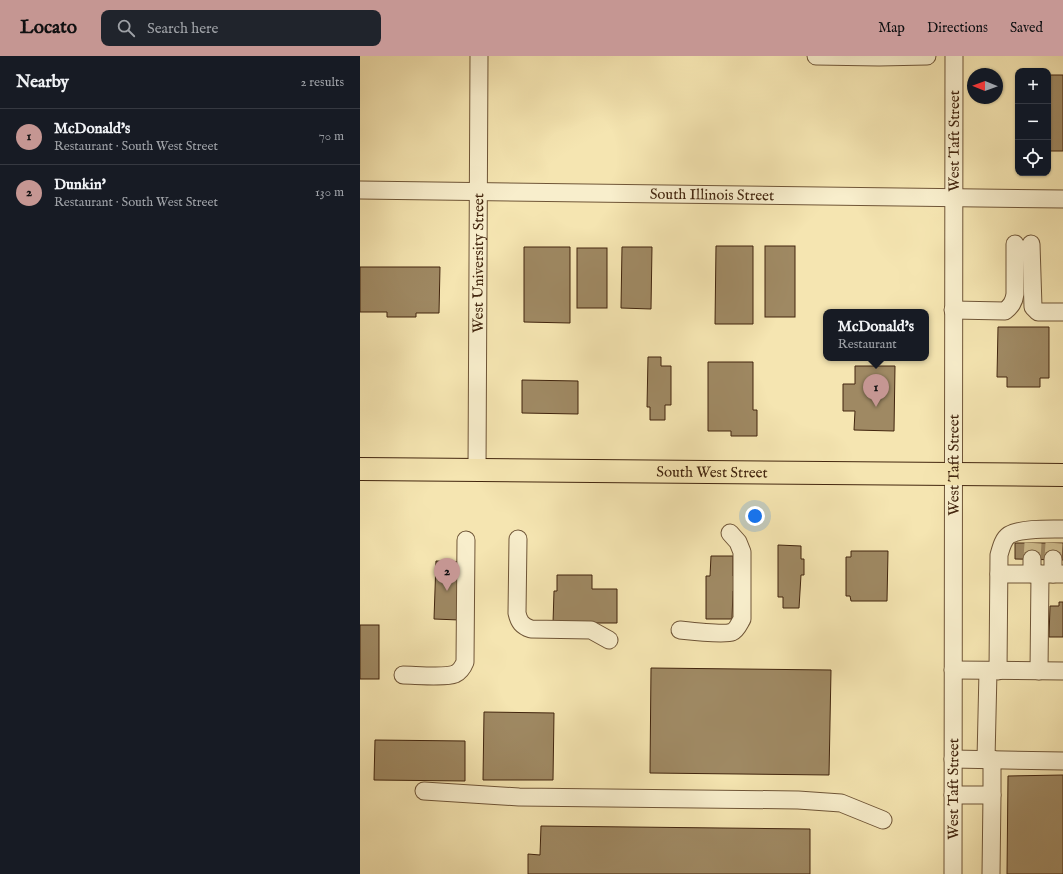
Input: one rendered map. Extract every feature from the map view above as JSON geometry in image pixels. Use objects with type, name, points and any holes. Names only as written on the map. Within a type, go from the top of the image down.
[{"type":"main road","name":"South West Street","points":[[360,469],[1063,475]]},
{"type":"street","name":"West University Street","points":[[477,471],[479,56]]},
{"type":"street","points":[[816,56],[927,56]]},
{"type":"street","name":"West Taft Street","points":[[953,874],[954,56]]},
{"type":"street","name":"South Illinois Street","points":[[360,190],[1063,199]]},
{"type":"street","points":[[953,310],[1005,311],[1009,308],[1014,300],[1023,244],[1033,307],[1038,312],[1063,312]]},
{"type":"street","points":[[680,630],[698,632],[732,632],[737,628],[742,619],[742,552],[738,542],[730,533]]},
{"type":"street","points":[[991,874],[992,795],[989,759],[999,555],[1003,543],[1009,536],[1046,554]]},
{"type":"street","points":[[518,539],[517,613],[520,623],[530,629],[591,630],[609,640]]},
{"type":"street","points":[[403,675],[449,675],[458,672],[463,667],[465,662],[466,540]]},
{"type":"street","points":[[999,574],[1046,554]]},
{"type":"street","points":[[1039,671],[1046,554]]},
{"type":"street","points":[[953,670],[1063,671]]},
{"type":"street","points":[[953,759],[1063,761]]},
{"type":"street","points":[[424,792],[519,797],[798,800],[840,804],[883,820]]},
{"type":"street","points":[[953,796],[992,795]]},
{"type":"building","points":[[1051,75],[1063,75],[1063,151],[1051,151]]},
{"type":"building","points":[[716,246],[753,246],[753,324],[715,324]]},
{"type":"building","points":[[765,246],[795,246],[795,317],[765,317]]},
{"type":"building","points":[[524,247],[570,247],[570,323],[524,322]]},
{"type":"building","points":[[622,247],[652,247],[651,309],[621,308]]},
{"type":"building","points":[[577,248],[607,248],[607,308],[577,308]]},
{"type":"building","points":[[360,267],[440,267],[439,313],[416,313],[416,317],[387,317],[387,312],[360,312]]},
{"type":"building","points":[[998,327],[1049,327],[1049,378],[1040,378],[1040,387],[1007,387],[1007,377],[997,377]]},
{"type":"building","points":[[648,357],[661,357],[661,366],[671,366],[671,405],[665,405],[665,420],[650,420],[650,407],[647,407]]},
{"type":"building","points":[[708,362],[753,362],[753,410],[757,410],[757,436],[731,436],[731,431],[708,431]]},
{"type":"building","points":[[855,366],[895,366],[894,431],[854,430],[855,411],[843,411],[843,384],[855,384]]},
{"type":"building","points":[[522,380],[578,381],[578,414],[522,413]]},
{"type":"building","points":[[1015,543],[1063,543],[1063,560],[1015,559]]},
{"type":"building","points":[[778,545],[801,546],[801,559],[804,559],[804,575],[801,575],[799,608],[783,608],[783,597],[778,597]]},
{"type":"building","points":[[851,551],[888,551],[887,601],[851,601],[850,596],[846,596],[846,557],[851,557]]},
{"type":"building","points":[[711,556],[733,556],[733,576],[737,576],[736,591],[733,591],[732,619],[706,619],[706,576],[710,576]]},
{"type":"building","points":[[436,561],[460,562],[459,620],[434,619]]},
{"type":"building","points":[[557,575],[592,575],[592,589],[617,589],[617,623],[553,623],[554,591],[557,591]]},
{"type":"building","points":[[1059,602],[1063,602],[1063,637],[1049,637],[1050,606],[1059,606]]},
{"type":"building","points":[[360,625],[379,625],[379,679],[360,679]]},
{"type":"building","points":[[651,668],[831,670],[829,775],[650,773]]},
{"type":"building","points":[[484,712],[554,713],[553,780],[483,780]]},
{"type":"building","points":[[375,740],[465,741],[465,781],[374,780]]},
{"type":"building","points":[[1063,775],[1063,874],[1007,874],[1008,776]]},
{"type":"building","points":[[541,826],[810,829],[810,874],[528,874],[528,854],[540,855]]},
{"type":"tunnel","points":[[1032,559],[1033,543]]},
{"type":"tunnel","points":[[1053,559],[1054,543]]},
{"type":"place","name":"McDonald's","points":[[876,407]]},
{"type":"place","name":"Dunkin'","points":[[447,591]]}]
